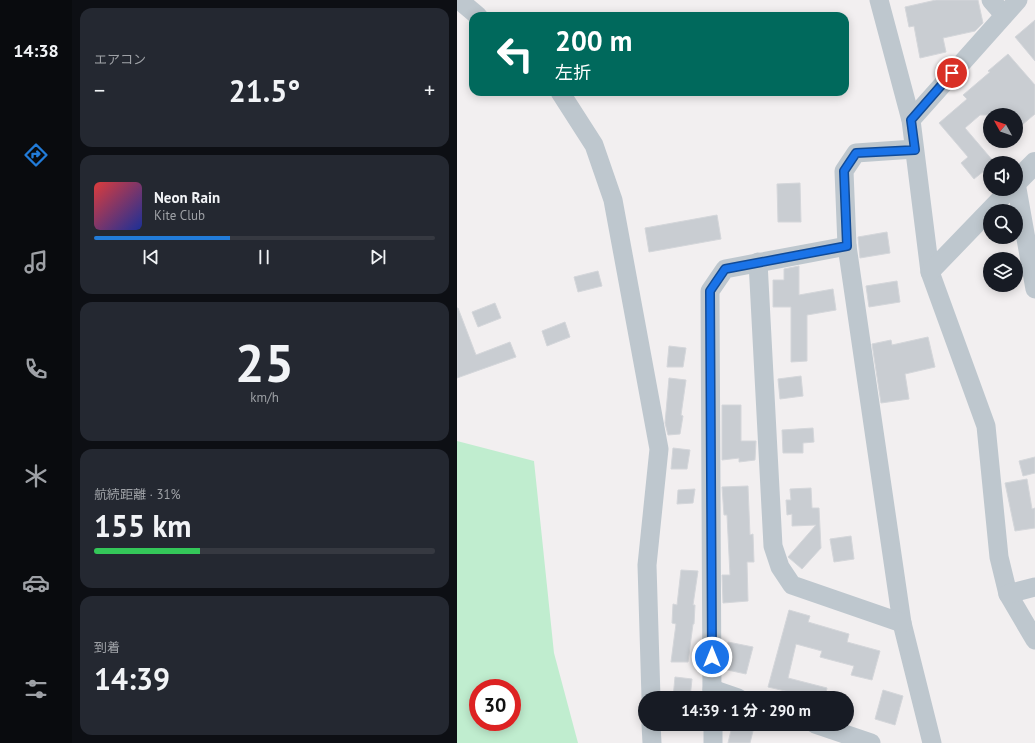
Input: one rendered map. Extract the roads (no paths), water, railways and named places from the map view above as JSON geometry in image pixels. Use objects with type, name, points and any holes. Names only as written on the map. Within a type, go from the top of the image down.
[{"type":"street","points":[[459,0],[473,12]]},
{"type":"street","points":[[879,0],[911,120],[930,272],[986,426],[999,557],[1008,594],[1035,640]]},
{"type":"street","points":[[991,0],[1004,15]]},
{"type":"street","points":[[911,120],[1018,0]]},
{"type":"street","points":[[563,96],[594,145],[613,200],[659,449],[647,565],[651,691]]},
{"type":"street","points":[[915,150],[856,153],[844,171],[847,246],[902,623],[932,743]]},
{"type":"street","points":[[1023,176],[1035,163]]},
{"type":"street","points":[[930,272],[1003,196]]},
{"type":"street","points":[[1018,196],[1035,289]]},
{"type":"street","points":[[712,691],[710,291],[725,269],[847,246]]},
{"type":"street","points":[[758,262],[773,546],[779,567],[792,584],[902,623]]},
{"type":"street","points":[[1008,594],[1035,587]]},
{"type":"street","points":[[651,731],[652,743]]},
{"type":"street","points":[[713,731],[713,743]]},
{"type":"street","points":[[836,731],[871,743]]}]
